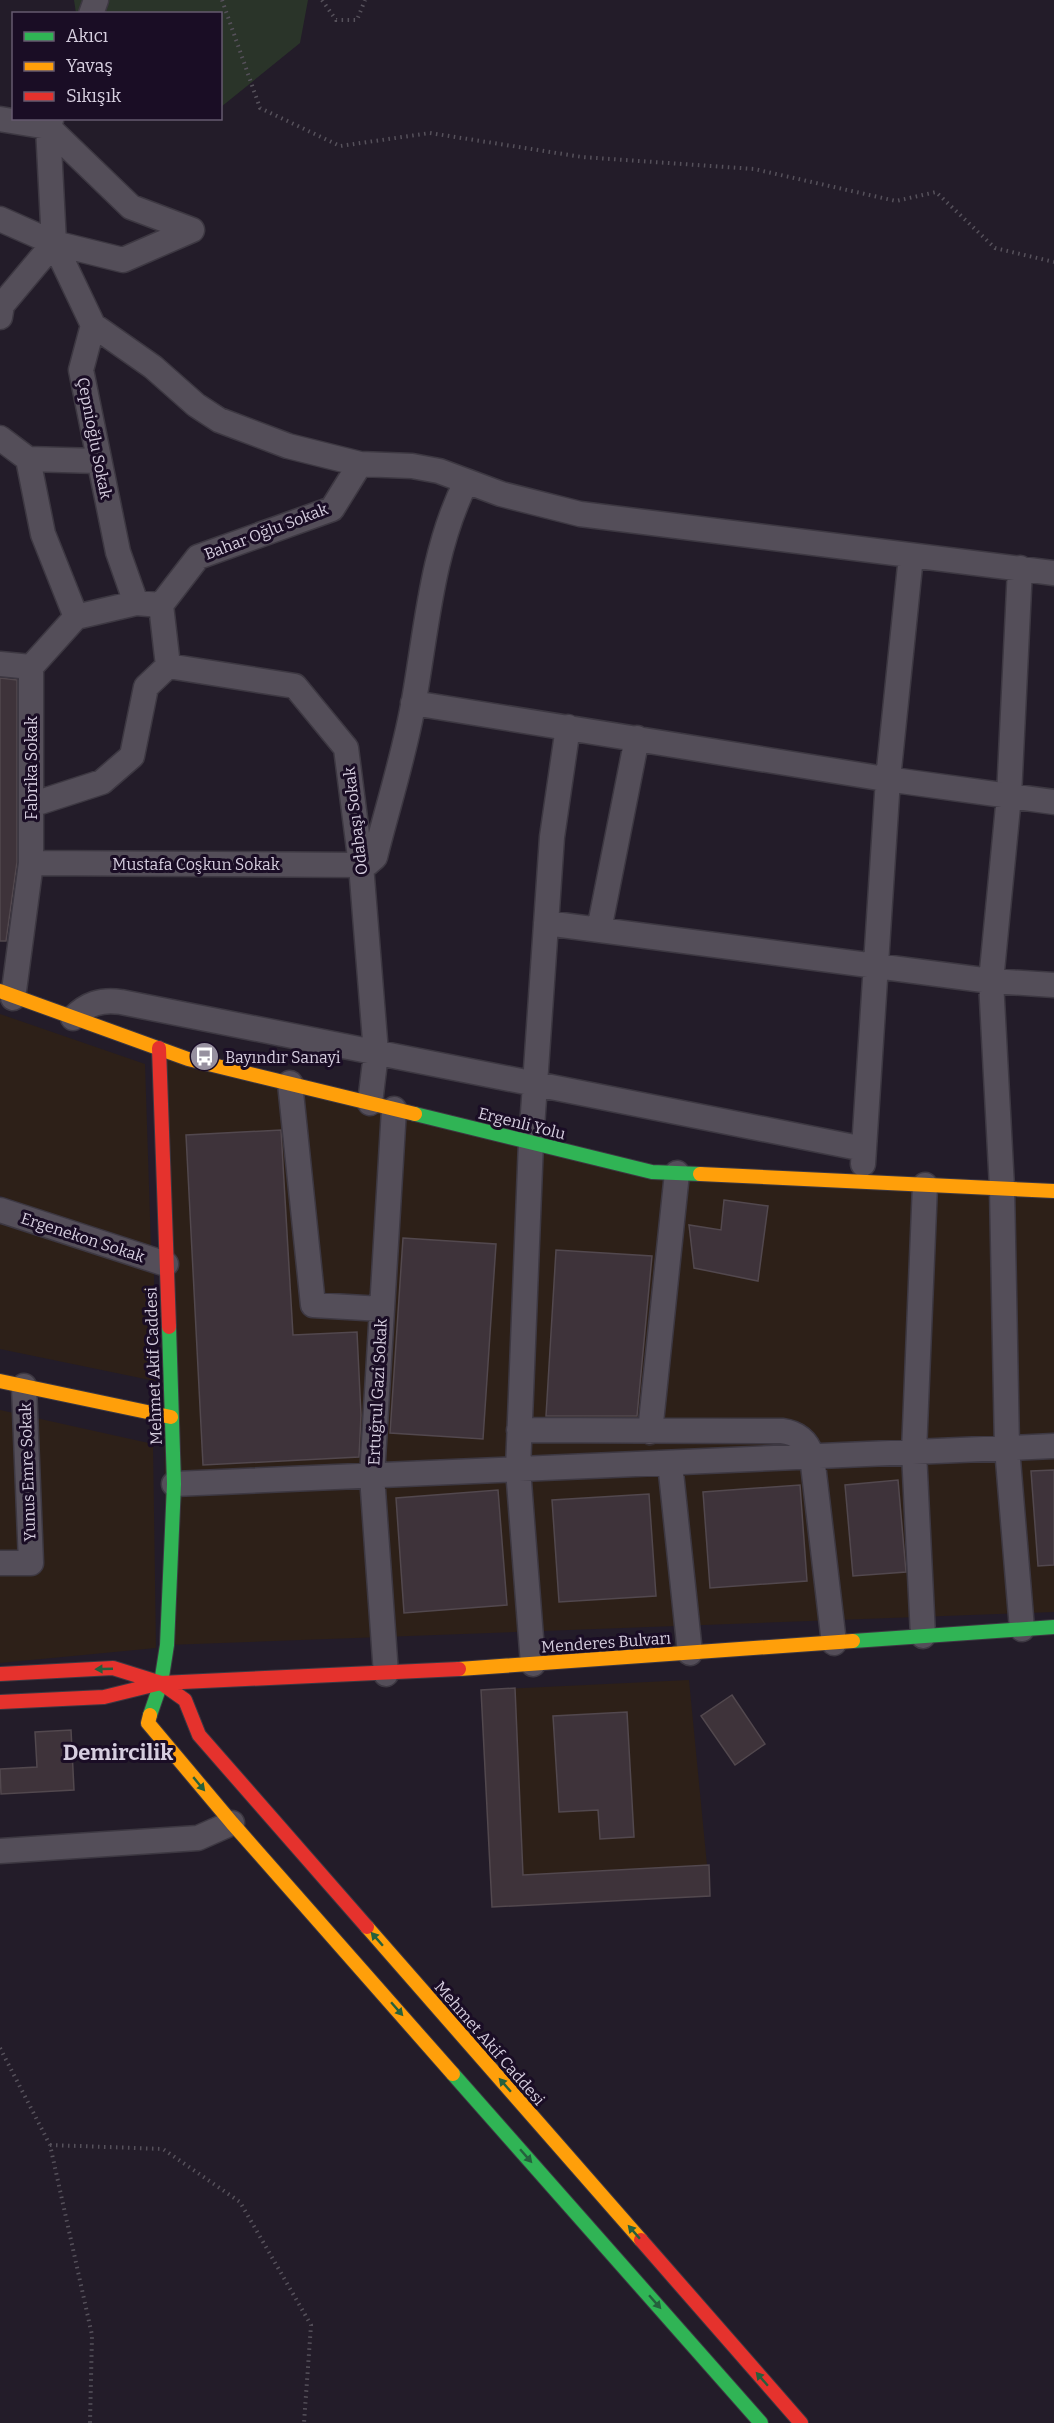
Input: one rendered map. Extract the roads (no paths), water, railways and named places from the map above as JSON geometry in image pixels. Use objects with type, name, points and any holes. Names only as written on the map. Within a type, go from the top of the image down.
[{"type":"street","points":[[0,219],[54,243],[123,260],[192,230],[131,207],[50,123],[12,120]]},
{"type":"street","points":[[50,123],[54,243],[93,325],[153,367],[196,405],[219,420],[288,446],[360,464],[412,466],[439,471],[538,505],[580,514],[1054,573]]},
{"type":"street","points":[[0,317],[2,304],[54,243]]},
{"type":"street","name":"Çepnioğlu Sokak","points":[[93,325],[81,370],[118,552],[136,603]]},
{"type":"street","points":[[0,438],[28,459],[98,461]]},
{"type":"street","points":[[28,459],[43,534],[76,617]]},
{"type":"street","name":"Bahar Oğlu Sokak","points":[[161,604],[198,557],[332,509],[360,464]]},
{"type":"street","points":[[361,865],[367,864],[375,856],[413,704],[436,567],[454,506],[466,482]]},
{"type":"street","points":[[862,1182],[888,779],[911,556]]},
{"type":"street","points":[[1020,568],[1009,796],[991,981],[1002,1188],[1007,1448],[1022,1629]]},
{"type":"street","points":[[0,664],[30,667],[76,617],[136,603],[161,604],[168,666],[146,687],[132,756],[102,782],[31,805]]},
{"type":"street","name":"Odabaşı Sokak","points":[[168,666],[295,686],[346,748],[361,865],[376,1053],[370,1103]]},
{"type":"street","name":"Fabrika Sokak","points":[[6,995],[31,863],[30,667]]},
{"type":"street","points":[[413,704],[888,779],[1054,802]]},
{"type":"street","points":[[533,1664],[518,1469],[519,1430],[531,1142],[546,923],[552,837],[568,727]]},
{"type":"street","points":[[599,930],[637,738]]},
{"type":"street","name":"Mustafa Coşkun Sokak","points":[[31,863],[361,865]]},
{"type":"street","points":[[546,923],[991,981],[1054,984]]},
{"type":"street","name":"Ergenli Yolu","points":[[6,995],[188,1059],[652,1172],[1054,1191]]},
{"type":"street","points":[[73,1018],[88,1005],[110,1001],[864,1149]]},
{"type":"street","name":"Mehmet Akif Caddesi","points":[[159,1048],[174,1484],[167,1645],[161,1683],[148,1723],[232,1823],[761,2423]]},
{"type":"street","points":[[290,1083],[312,1305],[382,1309]]},
{"type":"street","name":"Ertuğrul Gazi Sokak","points":[[386,1674],[372,1476],[394,1109]]},
{"type":"street","points":[[650,1432],[677,1173]]},
{"type":"street","points":[[923,1636],[914,1452],[925,1185]]},
{"type":"street","name":"Ergenekon Sokak","points":[[0,1210],[166,1264]]},
{"type":"street","points":[[0,1381],[171,1417]]},
{"type":"street","name":"Yunus Emre Sokak","points":[[0,1563],[31,1563],[24,1386]]},
{"type":"street","points":[[519,1430],[790,1432],[803,1440],[812,1456],[834,1642]]},
{"type":"street","points":[[174,1484],[1054,1446]]},
{"type":"street","points":[[670,1463],[690,1653]]},
{"type":"street","name":"Menderes Bulvarı","points":[[0,1702],[104,1697],[161,1683],[386,1674],[1054,1627]]},
{"type":"street","name":"Menderes Bulvarı","points":[[0,1674],[113,1668],[161,1683]]},
{"type":"street","name":"Mehmet Akif Caddesi","points":[[161,1683],[185,1700],[199,1735],[801,2423]]},
{"type":"street","points":[[0,1851],[198,1838],[232,1823]]},
{"type":"place","name":"Bayındır Sanayi","points":[[204,1057]]},
{"type":"district","name":"Demircilik","points":[[118,1752]]}]
